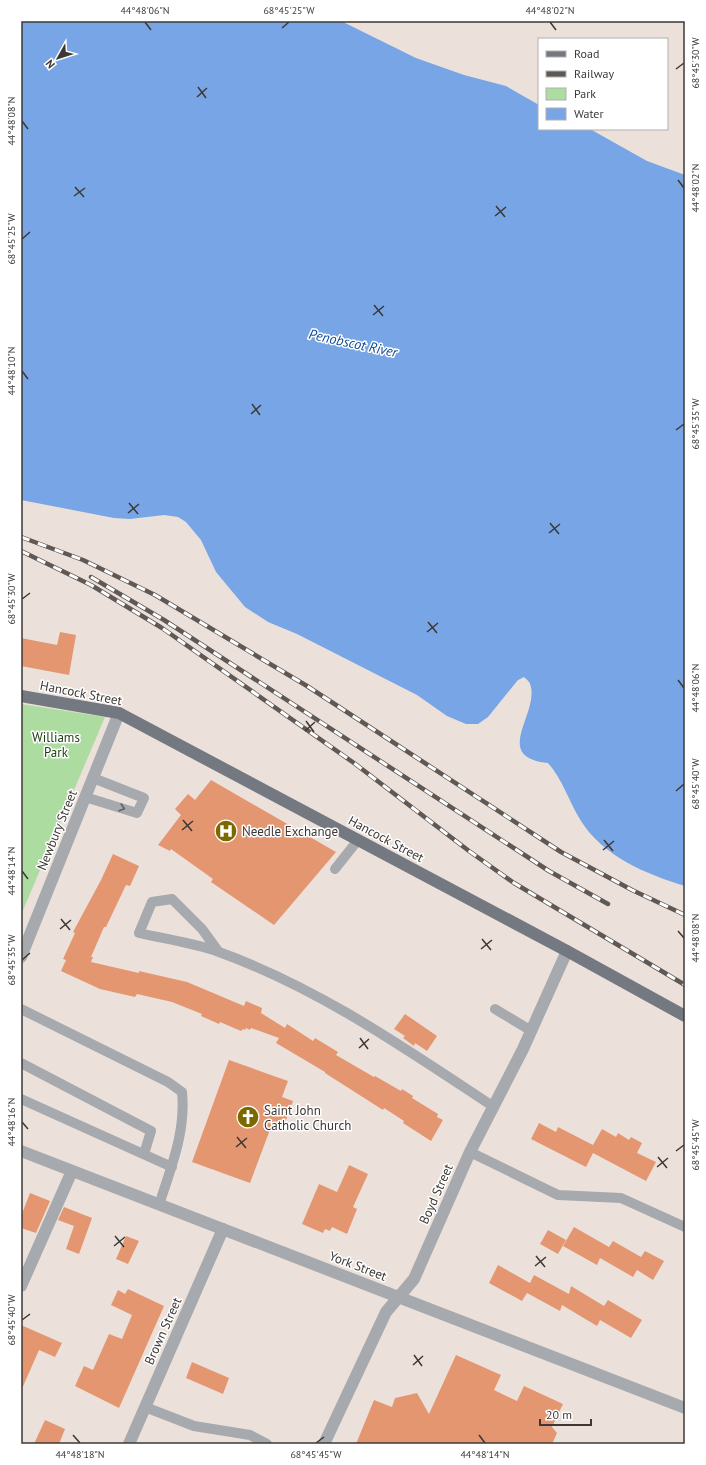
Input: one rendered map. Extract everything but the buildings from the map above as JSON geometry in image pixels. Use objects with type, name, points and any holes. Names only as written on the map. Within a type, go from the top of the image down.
[{"type":"main road","name":"Hancock Street","points":[[21,696],[119,713],[568,951],[685,1016]]},
{"type":"street","name":"Newbury Street","points":[[21,957],[119,713]]},
{"type":"street","name":"Boyd Street","points":[[324,1444],[386,1312],[414,1279],[470,1152],[494,1107],[568,951]]},
{"type":"street","name":"York Street","points":[[21,1152],[685,1408]]},
{"type":"street","points":[[21,1286],[72,1171]]},
{"type":"street","name":"Brown Street","points":[[128,1444],[223,1229]]},
{"type":"lane","points":[[85,797],[137,813],[144,798],[93,778]]},
{"type":"lane","points":[[335,869],[358,840]]},
{"type":"lane","points":[[218,951],[202,929],[172,899],[152,902],[139,933],[218,951],[302,987],[379,1032],[494,1107]]},
{"type":"lane","points":[[21,1009],[168,1082],[182,1092],[184,1112],[182,1124],[172,1167],[160,1205]]},
{"type":"lane","points":[[495,1009],[530,1030]]},
{"type":"lane","points":[[21,1063],[151,1130],[144,1154]]},
{"type":"lane","points":[[21,1099],[172,1167]]},
{"type":"lane","points":[[470,1152],[558,1195],[621,1198],[685,1227]]},
{"type":"lane","points":[[145,1407],[194,1426],[250,1436],[267,1444]]},
{"type":"green space","name":"Williams Park","points":[[21,704],[105,717],[21,915]]},
{"type":"water","name":"Penobscot River","points":[[21,21],[341,21],[416,58],[464,75],[506,86],[538,104],[538,130],[592,130],[647,161],[685,175],[685,886],[641,870],[601,845],[590,834],[581,821],[562,784],[548,763],[531,759],[522,752],[520,743],[521,732],[532,695],[530,683],[524,677],[518,680],[488,717],[478,724],[466,724],[447,716],[417,695],[297,634],[268,622],[245,607],[216,572],[201,540],[186,522],[178,517],[164,515],[130,519],[114,518],[21,500]]},
{"type":"railway","points":[[21,537],[83,560],[155,595],[307,686],[561,852],[632,890],[685,915]]},
{"type":"railway","points":[[21,551],[91,585],[162,628],[354,763],[469,851],[514,883],[685,985]]},
{"type":"railway","points":[[91,577],[164,620],[549,871],[608,904]]},
{"type":"place","name":"Needle Exchange","points":[[226,831]]},
{"type":"place","name":"Saint John Catholic Church","points":[[248,1117]]}]
